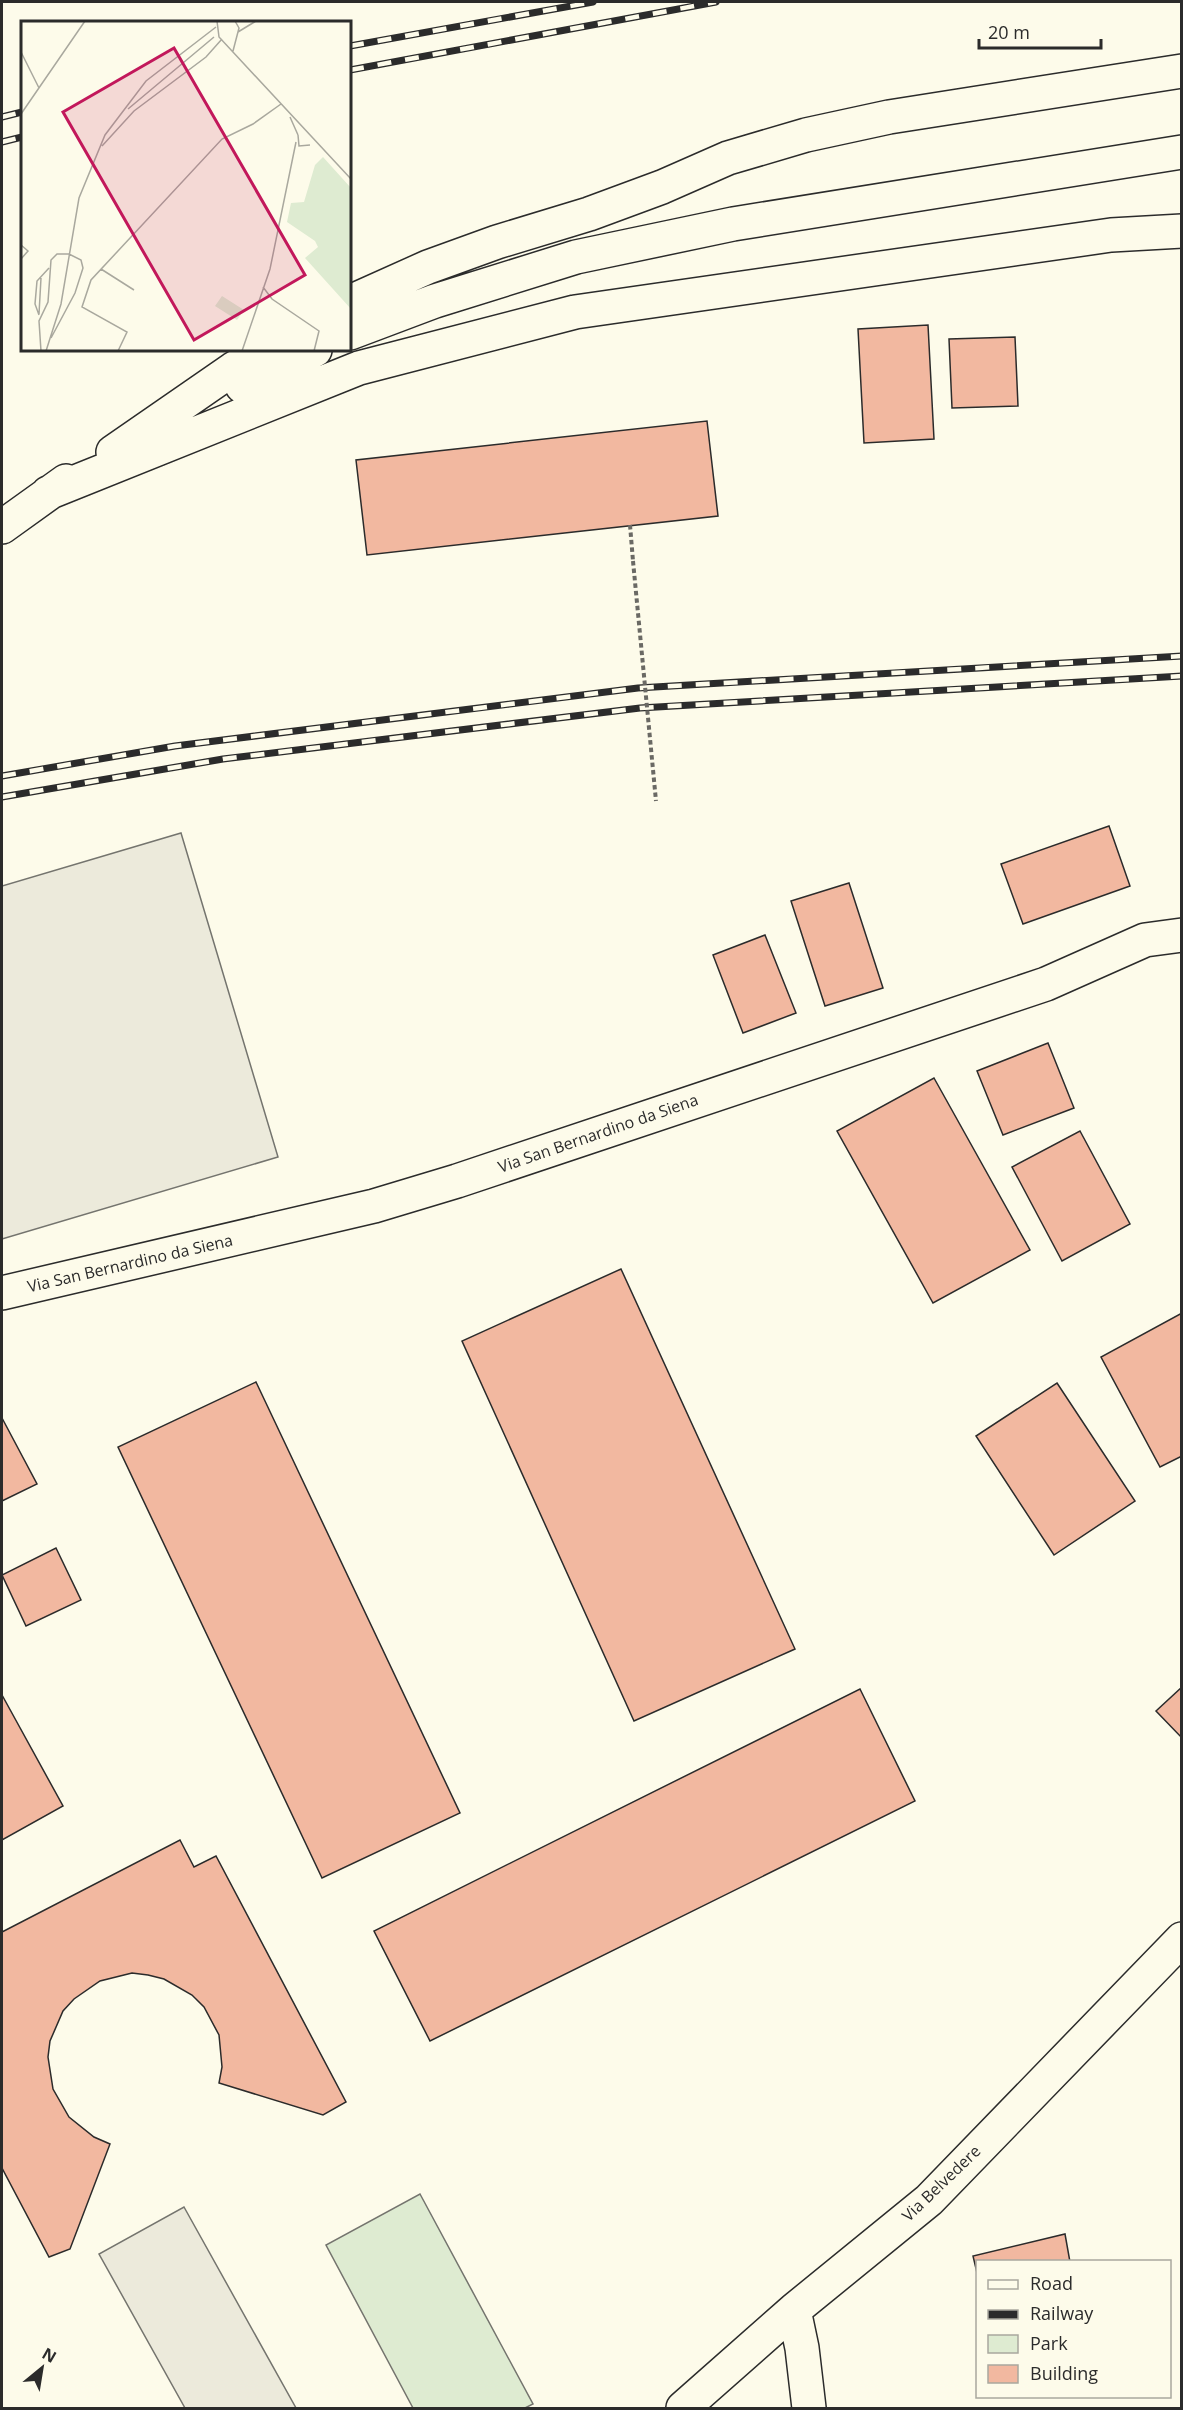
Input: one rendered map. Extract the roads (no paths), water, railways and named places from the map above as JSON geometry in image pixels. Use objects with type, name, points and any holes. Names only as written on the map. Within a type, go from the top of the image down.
[{"type":"main road","points":[[351,302],[429,267],[496,242],[590,214],[662,188],[728,158],[806,135],[889,117],[1182,71]]},
{"type":"main road","points":[[351,333],[435,301],[576,257],[733,224],[1182,152]]},
{"type":"main road","points":[[48,493],[359,368],[576,312],[1111,236],[1182,231]]},
{"type":"main road","points":[[2,527],[48,493],[125,445],[233,369],[264,351]]},
{"type":"main road","points":[[125,445],[313,351]]},
{"type":"main road","name":"Via San Bernardino da Siena","points":[[2,1293],[363,1208],[446,1184],[1046,984],[1145,940],[1182,935]]},
{"type":"main road","name":"Via Belvedere","points":[[683,2409],[794,2310],[929,2200],[1182,1939]]},
{"type":"main road","points":[[794,2310],[802,2348],[808,2409]]},
{"type":"railway","points":[[351,46],[593,2]]},
{"type":"railway","points":[[351,70],[716,2]]},
{"type":"railway","points":[[2,117],[21,112]]},
{"type":"railway","points":[[2,142],[21,137]]},
{"type":"railway","points":[[2,776],[175,746],[638,688],[1182,656]]},
{"type":"railway","points":[[2,797],[223,759],[640,708],[1182,676]]}]
